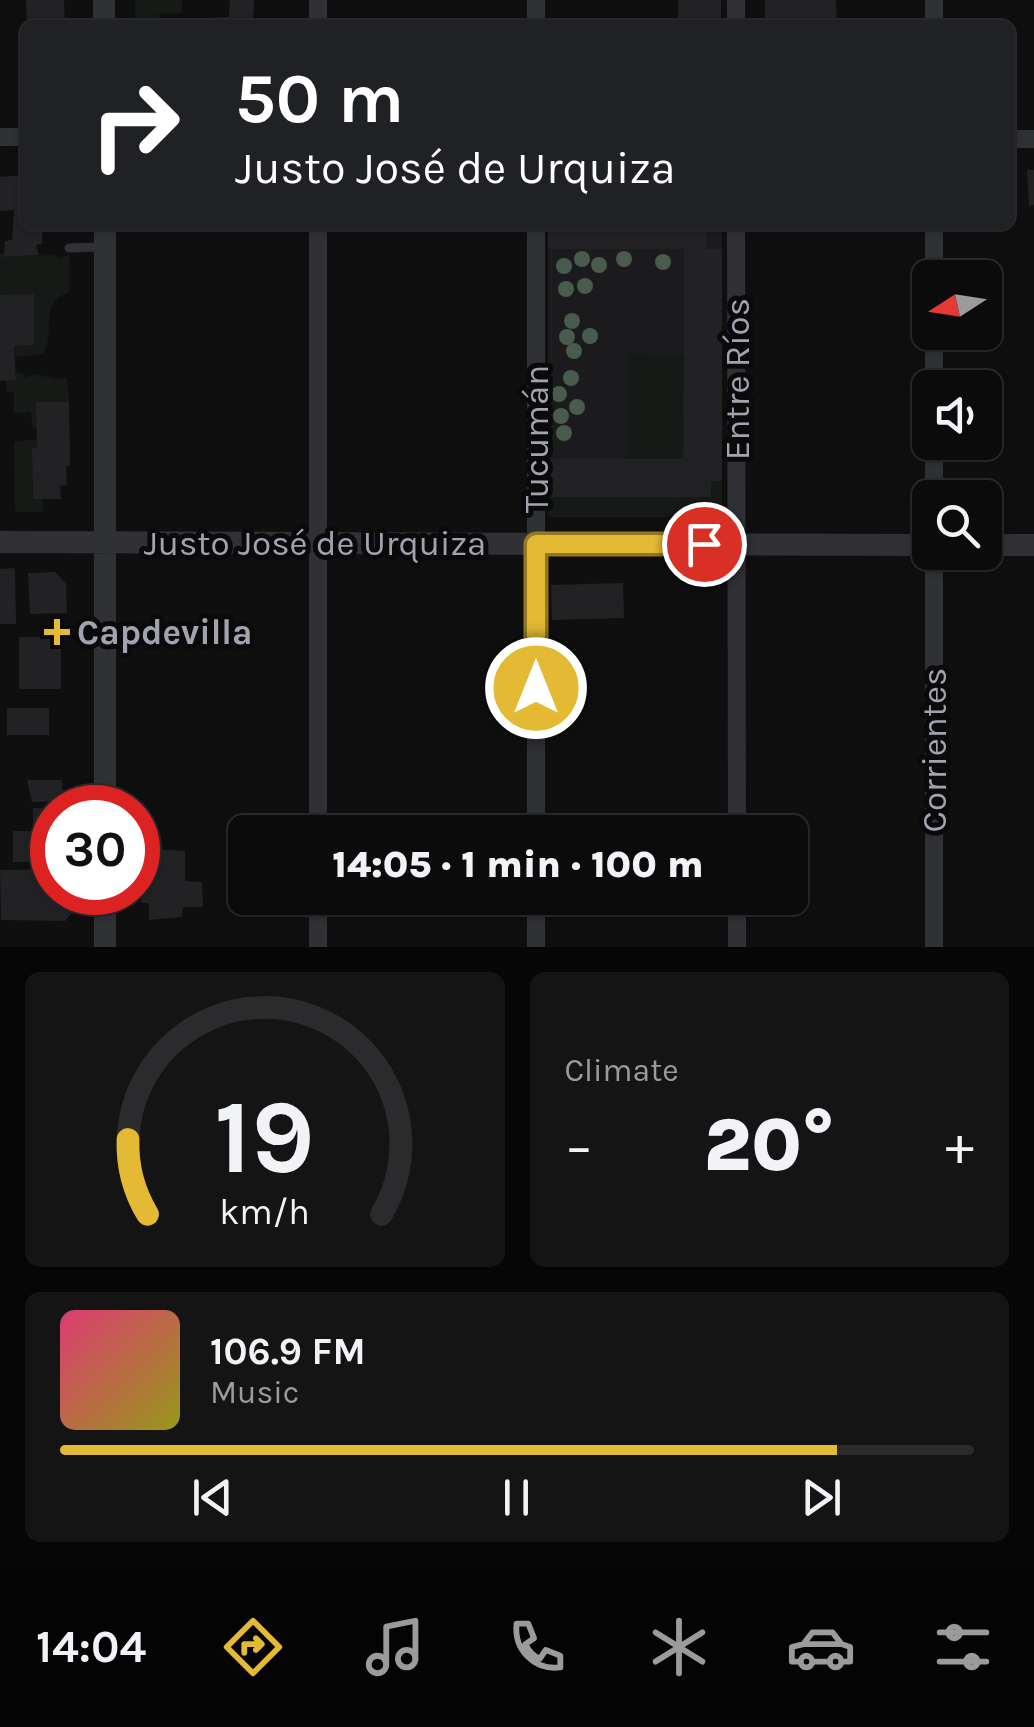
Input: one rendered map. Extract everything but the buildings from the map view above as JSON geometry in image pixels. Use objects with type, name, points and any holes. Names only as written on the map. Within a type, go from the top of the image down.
[{"type":"street","points":[[318,230],[318,815]]},
{"type":"street","name":"Tucumán","points":[[536,230],[536,815]]},
{"type":"street","name":"Entre Ríos","points":[[736,230],[737,815]]},
{"type":"street","points":[[934,230],[934,260]]},
{"type":"street","points":[[105,236],[105,785]]},
{"type":"street","name":"Justo José de Urquiza","points":[[0,542],[912,545]]},
{"type":"street","points":[[1002,545],[1034,545]]},
{"type":"street","name":"Corrientes","points":[[934,570],[934,947]]},
{"type":"street","points":[[105,915],[105,947]]},
{"type":"street","points":[[318,915],[318,947]]},
{"type":"street","points":[[536,915],[536,947]]},
{"type":"street","points":[[737,915],[737,947]]},
{"type":"lane","points":[[70,248],[105,236]]},
{"type":"shaded area","points":[[135,0],[182,0],[182,13],[159,14],[159,20],[135,20]]},
{"type":"shaded area","points":[[548,230],[722,230],[722,517],[548,517]]},
{"type":"shaded area","points":[[0,253],[5,257],[53,255],[59,259],[69,254],[69,292],[51,310],[43,354],[15,357],[14,346],[34,344],[34,295],[0,295]]},
{"type":"shaded area","points":[[628,354],[684,355],[683,459],[628,459]]},
{"type":"shaded area","points":[[16,372],[25,378],[34,374],[67,378],[69,402],[37,402],[37,428],[33,428],[31,412],[14,413],[14,393],[7,392],[6,380],[16,380]]},
{"type":"shaded area","points":[[37,439],[37,448],[32,449],[33,499],[43,499],[43,512],[15,512],[14,442]]},
{"type":"shaded area","points":[[711,481],[722,481],[722,517],[548,517],[548,497],[710,497]]},
{"type":"place","name":"Capdevilla","points":[[57,632]]},
{"type":"route","points":[[536,688],[536,544],[704,544]]}]
